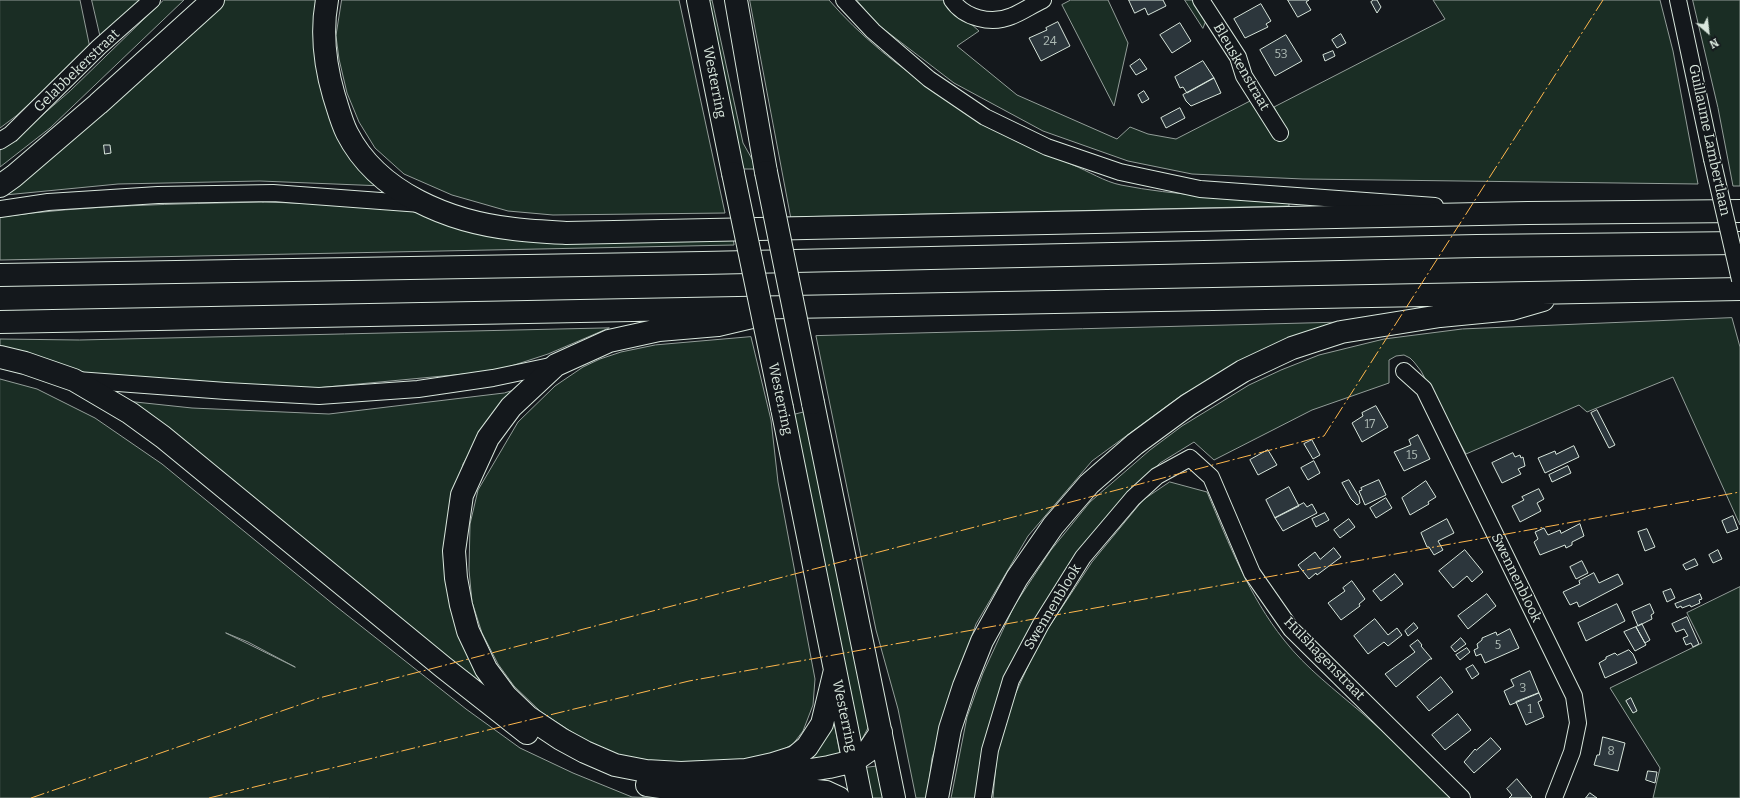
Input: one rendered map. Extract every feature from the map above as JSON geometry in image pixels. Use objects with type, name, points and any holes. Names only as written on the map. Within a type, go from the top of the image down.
[{"type":"highway","points":[[0,186],[14,176],[98,104],[213,0]]},
{"type":"highway","points":[[327,0],[324,18],[325,51],[330,83],[348,133],[363,156],[382,177],[422,204],[468,220],[514,229],[566,233],[1528,213],[1740,211]]},
{"type":"highway","name":"Westerring","points":[[698,0],[861,798]]},
{"type":"highway","points":[[736,0],[766,172],[894,798]]},
{"type":"highway","points":[[0,275],[719,263],[1469,246],[1740,242]]},
{"type":"highway","points":[[0,322],[1740,289]]},
{"type":"highway","points":[[937,798],[950,729],[964,686],[982,641],[1017,578],[1053,526],[1089,484],[1135,444],[1188,404],[1243,372],[1292,348],[1341,332],[1440,316],[1512,309],[1569,293]]},
{"type":"highway","points":[[792,307],[718,325],[659,330],[609,341],[556,365],[511,407],[488,438],[462,495],[454,551],[456,578],[468,631],[486,669],[506,696],[528,717],[561,739],[585,752],[615,765],[646,771],[681,774],[746,770],[795,757],[807,748],[822,724],[835,670]]},
{"type":"highway","points":[[0,357],[25,363],[74,380],[130,413],[163,437],[443,667],[547,747],[574,763],[618,781],[694,792],[797,789],[826,792],[839,798]]},
{"type":"highway","points":[[674,788],[733,783],[829,768],[854,761],[868,750],[881,732]]},
{"type":"street","name":"Gelabbekerstraat","points":[[0,141],[11,134],[99,47],[152,0]]},
{"type":"street","points":[[844,0],[873,31],[929,79],[985,116],[1047,147],[1120,172],[1200,189],[1528,213]]},
{"type":"street","points":[[952,0],[955,5],[971,17],[990,20],[1010,17],[1043,0]]},
{"type":"street","name":"Bleuskenstraat","points":[[1201,0],[1238,57],[1244,76],[1280,133]]},
{"type":"street","name":"Guillaume Lambertlaan","points":[[1678,0],[1740,280]]},
{"type":"street","points":[[0,209],[48,202],[158,195],[273,193],[422,204]]},
{"type":"street","points":[[74,380],[319,396],[418,389],[493,378],[556,365]]},
{"type":"street","name":"Swennenblook","points":[[1404,371],[1424,389],[1574,696],[1578,722],[1572,752],[1554,798]]},
{"type":"street","name":"Swennenblook","points":[[983,798],[990,750],[1011,680],[1041,624],[1083,557],[1133,498],[1157,476],[1190,458]]},
{"type":"street","name":"Hulshagenstraat","points":[[1190,458],[1210,477],[1252,573],[1291,629],[1462,798]]},
{"type":"green space","points":[[0,0],[80,0],[90,48],[16,116],[0,128]]},
{"type":"green space","points":[[92,0],[143,0],[101,39]]},
{"type":"green space","points":[[164,0],[184,0],[50,128],[0,167],[0,150],[8,145],[70,91]]},
{"type":"green space","points":[[225,0],[321,0],[317,67],[384,186],[260,181],[118,184],[5,195],[178,44]]},
{"type":"green space","points":[[342,0],[679,0],[725,213],[553,215],[508,211],[452,195],[404,174],[375,148],[359,122],[347,93],[339,59],[336,36]]},
{"type":"green space","points":[[707,0],[712,0],[743,143],[756,166],[755,169],[743,169]]},
{"type":"green space","points":[[750,0],[829,0],[853,26],[880,50],[942,95],[1007,134],[1109,181],[1121,185],[1163,192],[1289,202],[1289,206],[791,217]]},
{"type":"green space","points":[[857,0],[944,0],[979,31],[957,46],[1017,95],[1117,139],[1130,127],[1148,134],[1176,139],[1250,101],[1276,137],[1287,132],[1274,107],[1445,19],[1433,0],[1660,0],[1673,51],[1698,184],[1303,179],[1192,174],[1128,161],[1043,131],[954,83],[877,24]]},
{"type":"green space","points":[[1071,0],[1108,0],[1128,43],[1114,106],[1062,5]]},
{"type":"green space","points":[[1185,0],[1196,0],[1207,18],[1203,28]]},
{"type":"green space","points":[[1693,0],[1740,0],[1740,186],[1733,186],[1718,108]]},
{"type":"green space","points":[[263,202],[358,205],[413,210],[443,219],[733,236],[734,245],[0,260],[0,217],[65,210],[164,204]]},
{"type":"green space","points":[[1732,318],[1740,347],[1740,525],[1673,377],[1587,412],[1579,405],[1466,454],[1421,371],[1410,358],[1404,355],[1396,356],[1389,360],[1389,383],[1312,410],[1214,460],[1194,442],[1160,463],[1117,505],[1046,604],[977,798],[951,798],[967,717],[983,673],[1014,606],[1051,550],[1090,502],[1150,450],[1182,426],[1249,385],[1281,370],[1319,355],[1384,339],[1462,329]]},
{"type":"green space","points":[[1349,322],[1266,350],[1182,395],[1092,461],[1028,536],[976,624],[932,758],[927,798],[916,798],[898,709],[876,630],[816,336]]},
{"type":"green space","points":[[609,328],[548,354],[496,371],[316,388],[185,383],[80,372],[0,350],[0,339],[79,340]]},
{"type":"green space","points":[[751,337],[771,420],[778,482],[815,679],[813,705],[803,731],[793,744],[768,758],[719,761],[642,762],[601,751],[541,712],[514,686],[498,664],[482,633],[472,602],[469,570],[470,524],[478,490],[518,422],[555,386],[583,367],[621,352],[655,345]]},
{"type":"green space","points":[[0,379],[37,389],[95,418],[162,464],[333,604],[466,709],[520,748],[573,773],[632,797],[660,798],[0,798]],"holes":[[[226,633],[248,642],[295,667]]]},
{"type":"green space","points":[[518,389],[488,421],[463,464],[450,516],[492,695],[126,401],[192,408],[329,414],[504,393]]},
{"type":"green space","points":[[805,412],[869,726],[860,743],[793,415]]},
{"type":"green space","points":[[1170,482],[1207,492],[1250,588],[1260,606],[1284,640],[1311,669],[1362,713],[1453,798],[993,798],[997,752],[1013,699],[1039,642],[1092,562],[1143,500]]},
{"type":"green space","points":[[1740,587],[1740,798],[1653,798],[1660,768],[1610,688],[1702,643],[1687,613]]},
{"type":"green space","points":[[833,717],[841,759],[788,769]]},
{"type":"green space","points":[[879,766],[885,798],[871,798],[865,768]]},
{"type":"building","points":[[1129,0],[1163,0],[1166,6],[1148,15],[1145,8],[1135,13]]},
{"type":"building","points":[[1288,0],[1309,0],[1306,2],[1311,10],[1298,17]]},
{"type":"building","points":[[1377,0],[1381,7],[1377,13],[1371,2]]},
{"type":"building","points":[[1261,4],[1271,21],[1266,24],[1268,27],[1245,38],[1234,19]]},
{"type":"building","points":[[1058,22],[1070,46],[1041,61],[1029,38],[1047,30],[1046,28]]},
{"type":"building","points":[[1180,23],[1191,41],[1172,53],[1160,35]]},
{"type":"building","points":[[1341,34],[1346,43],[1337,48],[1332,40]]},
{"type":"building","points":[[1286,35],[1302,61],[1275,76],[1260,50]]},
{"type":"building","points":[[1333,51],[1335,56],[1325,61],[1323,55]]},
{"type":"building","points":[[1140,59],[1147,69],[1136,75],[1130,66]]},
{"type":"building","points":[[1203,61],[1214,78],[1187,93],[1183,87],[1180,88],[1175,77]]},
{"type":"building","points":[[1214,78],[1221,93],[1191,106],[1186,101],[1183,95]]},
{"type":"building","points":[[1144,91],[1149,99],[1142,103],[1138,95]]},
{"type":"building","points":[[1180,108],[1185,118],[1166,128],[1161,118]]},
{"type":"building","points":[[104,145],[110,145],[111,153],[105,154]]},
{"type":"building","points":[[1376,406],[1388,427],[1362,442],[1352,423],[1363,416],[1362,413]]},
{"type":"building","points":[[1597,410],[1615,445],[1609,448],[1591,413]]},
{"type":"building","points":[[1418,435],[1430,459],[1404,471],[1394,452],[1411,445],[1409,440]]},
{"type":"building","points":[[1312,440],[1320,455],[1313,459],[1304,444]]},
{"type":"building","points":[[1574,446],[1579,457],[1545,473],[1538,458],[1555,451],[1556,454]]},
{"type":"building","points":[[1268,450],[1277,465],[1258,475],[1250,460]]},
{"type":"building","points":[[1513,453],[1515,457],[1520,455],[1521,458],[1523,457],[1525,466],[1518,469],[1521,474],[1502,483],[1492,463]]},
{"type":"building","points":[[1314,461],[1320,473],[1308,480],[1301,468]]},
{"type":"building","points":[[1568,466],[1571,473],[1552,482],[1549,475]]},
{"type":"building","points":[[1349,480],[1359,497],[1360,503],[1357,505],[1351,499],[1342,483]]},
{"type":"building","points":[[1379,480],[1386,495],[1365,505],[1359,491],[1362,490],[1361,488]]},
{"type":"building","points":[[1426,481],[1436,497],[1428,502],[1429,504],[1410,515],[1402,498]]},
{"type":"building","points":[[1289,487],[1299,506],[1275,518],[1266,500]]},
{"type":"building","points":[[1539,489],[1544,499],[1537,503],[1541,511],[1520,522],[1512,506],[1524,500],[1522,497]]},
{"type":"building","points":[[1386,498],[1392,508],[1376,518],[1370,508]]},
{"type":"building","points":[[1304,503],[1307,507],[1312,504],[1317,513],[1283,531],[1275,518]]},
{"type":"building","points":[[1325,513],[1329,520],[1316,527],[1312,519]]},
{"type":"building","points":[[1733,516],[1738,529],[1727,533],[1722,521]]},
{"type":"building","points":[[1349,519],[1355,527],[1340,538],[1334,530]]},
{"type":"building","points":[[1447,519],[1454,533],[1438,541],[1443,550],[1434,555],[1429,547],[1427,547],[1421,533]]},
{"type":"building","points":[[1580,524],[1584,536],[1572,542],[1572,545],[1566,548],[1565,545],[1540,555],[1534,542],[1538,539],[1535,532],[1544,528],[1548,535],[1560,530],[1561,533]]},
{"type":"building","points":[[1647,529],[1655,547],[1645,551],[1638,532]]},
{"type":"building","points":[[1334,548],[1341,557],[1317,575],[1316,573],[1309,579],[1298,565],[1315,552],[1320,559]]},
{"type":"building","points":[[1465,550],[1483,572],[1472,582],[1467,576],[1453,588],[1439,571]]},
{"type":"building","points":[[1718,550],[1722,559],[1713,563],[1709,555]]},
{"type":"building","points":[[1695,559],[1698,565],[1686,570],[1683,565]]},
{"type":"building","points":[[1582,561],[1588,573],[1576,579],[1570,567]]},
{"type":"building","points":[[1594,573],[1599,583],[1618,574],[1623,584],[1579,607],[1577,602],[1570,605],[1563,592],[1580,584],[1579,581]]},
{"type":"building","points":[[1395,574],[1403,584],[1381,601],[1373,591]]},
{"type":"building","points":[[1352,581],[1365,599],[1359,604],[1360,606],[1341,620],[1328,603],[1345,591],[1343,588]]},
{"type":"building","points":[[1671,589],[1675,598],[1667,602],[1663,592]]},
{"type":"building","points":[[1487,594],[1496,606],[1468,629],[1458,616]]},
{"type":"building","points":[[1700,594],[1702,599],[1699,600],[1700,603],[1691,607],[1690,605],[1677,608],[1675,604]]},
{"type":"building","points":[[1617,604],[1625,621],[1586,641],[1578,623]]},
{"type":"building","points":[[1650,604],[1654,613],[1651,615],[1652,619],[1638,626],[1632,612]]},
{"type":"building","points":[[1687,617],[1699,644],[1693,647],[1691,643],[1686,645],[1683,638],[1688,636],[1684,629],[1676,632],[1672,624]]},
{"type":"building","points":[[1375,619],[1388,635],[1397,628],[1402,635],[1388,646],[1384,642],[1368,654],[1354,636]]},
{"type":"building","points":[[1414,623],[1418,628],[1408,636],[1405,631]]},
{"type":"building","points":[[1642,624],[1650,640],[1645,643],[1636,627]]},
{"type":"building","points":[[1636,627],[1646,645],[1635,651],[1624,632]]},
{"type":"building","points":[[1510,629],[1519,648],[1485,663],[1481,654],[1476,656],[1474,650],[1478,648],[1477,644],[1482,640],[1482,638],[1496,632],[1497,635]]},
{"type":"building","points":[[1461,638],[1466,644],[1455,652],[1451,647]]},
{"type":"building","points":[[1418,640],[1432,659],[1430,659],[1396,687],[1385,674],[1415,652],[1410,646]]},
{"type":"building","points":[[1467,648],[1470,652],[1460,660],[1456,655]]},
{"type":"building","points":[[1629,650],[1633,654],[1637,663],[1605,678],[1599,663],[1606,659],[1606,657],[1615,653],[1617,655]]},
{"type":"building","points":[[1473,665],[1479,674],[1472,679],[1466,669]]},
{"type":"building","points":[[1530,671],[1539,693],[1510,705],[1504,691],[1514,686],[1511,680]]},
{"type":"building","points":[[1441,677],[1453,692],[1429,711],[1417,697]]},
{"type":"building","points":[[1539,693],[1542,700],[1538,702],[1544,717],[1526,725],[1516,702]]},
{"type":"building","points":[[1631,698],[1637,711],[1633,713],[1626,701]]},
{"type":"building","points":[[1458,714],[1471,730],[1445,750],[1432,735]]},
{"type":"building","points":[[1603,737],[1625,743],[1618,771],[1594,765],[1597,755],[1599,755]]},
{"type":"building","points":[[1491,738],[1501,749],[1474,773],[1464,762],[1475,749],[1476,750]]},
{"type":"building","points":[[1648,771],[1657,772],[1655,783],[1646,780]]},
{"type":"building","points":[[1517,779],[1532,797],[1531,798],[1509,798],[1512,795],[1507,789]]},
{"type":"building","points":[[1590,793],[1597,798],[1586,798]]},
{"type":"power","points":[[31,798],[319,698],[1324,436],[1603,0]]},
{"type":"power","points":[[209,798],[689,681],[1740,492]]}]
